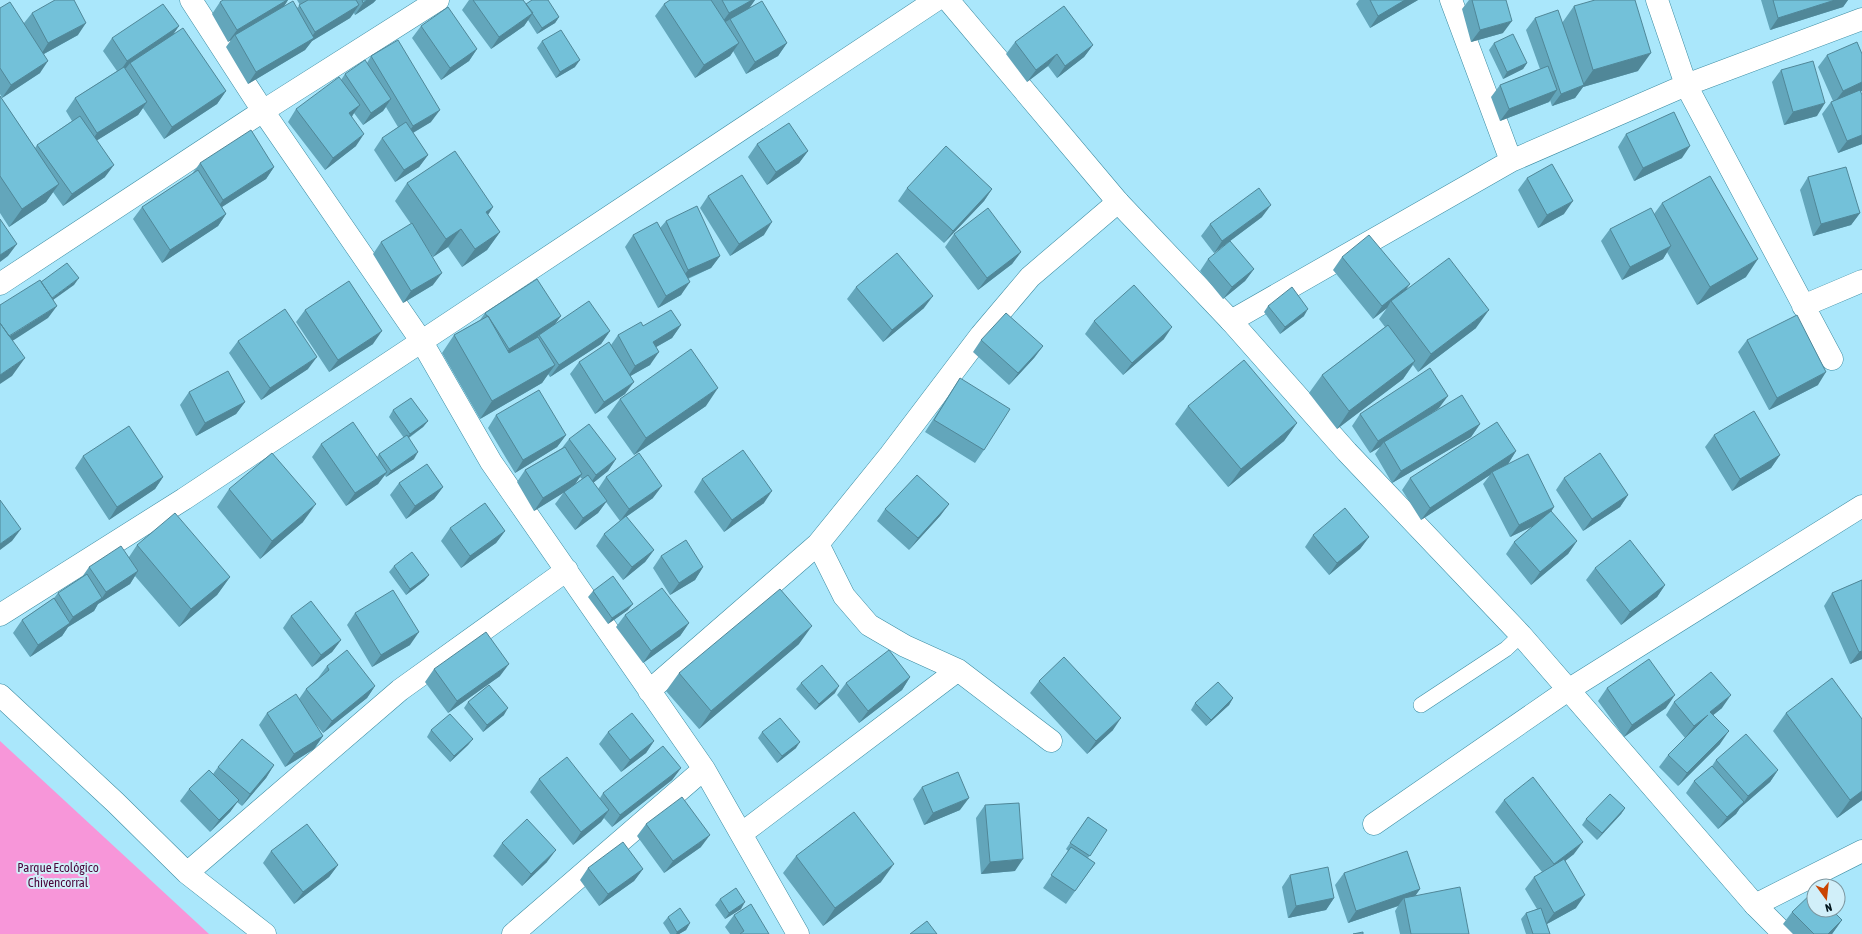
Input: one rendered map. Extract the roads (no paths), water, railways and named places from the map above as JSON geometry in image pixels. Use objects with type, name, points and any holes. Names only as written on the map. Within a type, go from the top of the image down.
[{"type":"street","points":[[191,0],[263,111],[422,342],[491,462],[567,570],[648,691],[704,769],[798,934]]},
{"type":"street","points":[[0,284],[263,111],[438,0]]},
{"type":"street","points":[[0,615],[184,499],[936,0]]},
{"type":"street","points":[[948,0],[1118,202],[1231,321],[1348,452],[1521,635],[1755,905],[1784,934]]},
{"type":"street","points":[[1451,0],[1511,161]]},
{"type":"street","points":[[1657,0],[1686,85],[1832,359]]},
{"type":"street","points":[[1231,321],[1511,161],[1686,85],[1862,19]]},
{"type":"street","points":[[648,691],[818,544],[890,455],[981,335],[1030,277],[1118,202]]},
{"type":"street","points":[[1803,306],[1862,281]]},
{"type":"street","points":[[1374,824],[1568,690],[1862,506]]},
{"type":"street","points":[[818,544],[844,596],[868,625],[905,646],[958,670],[1051,741]]},
{"type":"street","points":[[187,873],[400,690],[567,570]]},
{"type":"street","points":[[741,834],[958,670]]},
{"type":"street","points":[[0,695],[116,803],[187,873],[265,934]]},
{"type":"street","points":[[513,934],[704,769]]},
{"type":"street","points":[[1755,905],[1862,851]]},
{"type":"lane","points":[[1421,705],[1506,648],[1521,635]]},
{"type":"park label","name":"Parque Ecológico Chivencorral","points":[[58,874]]}]
